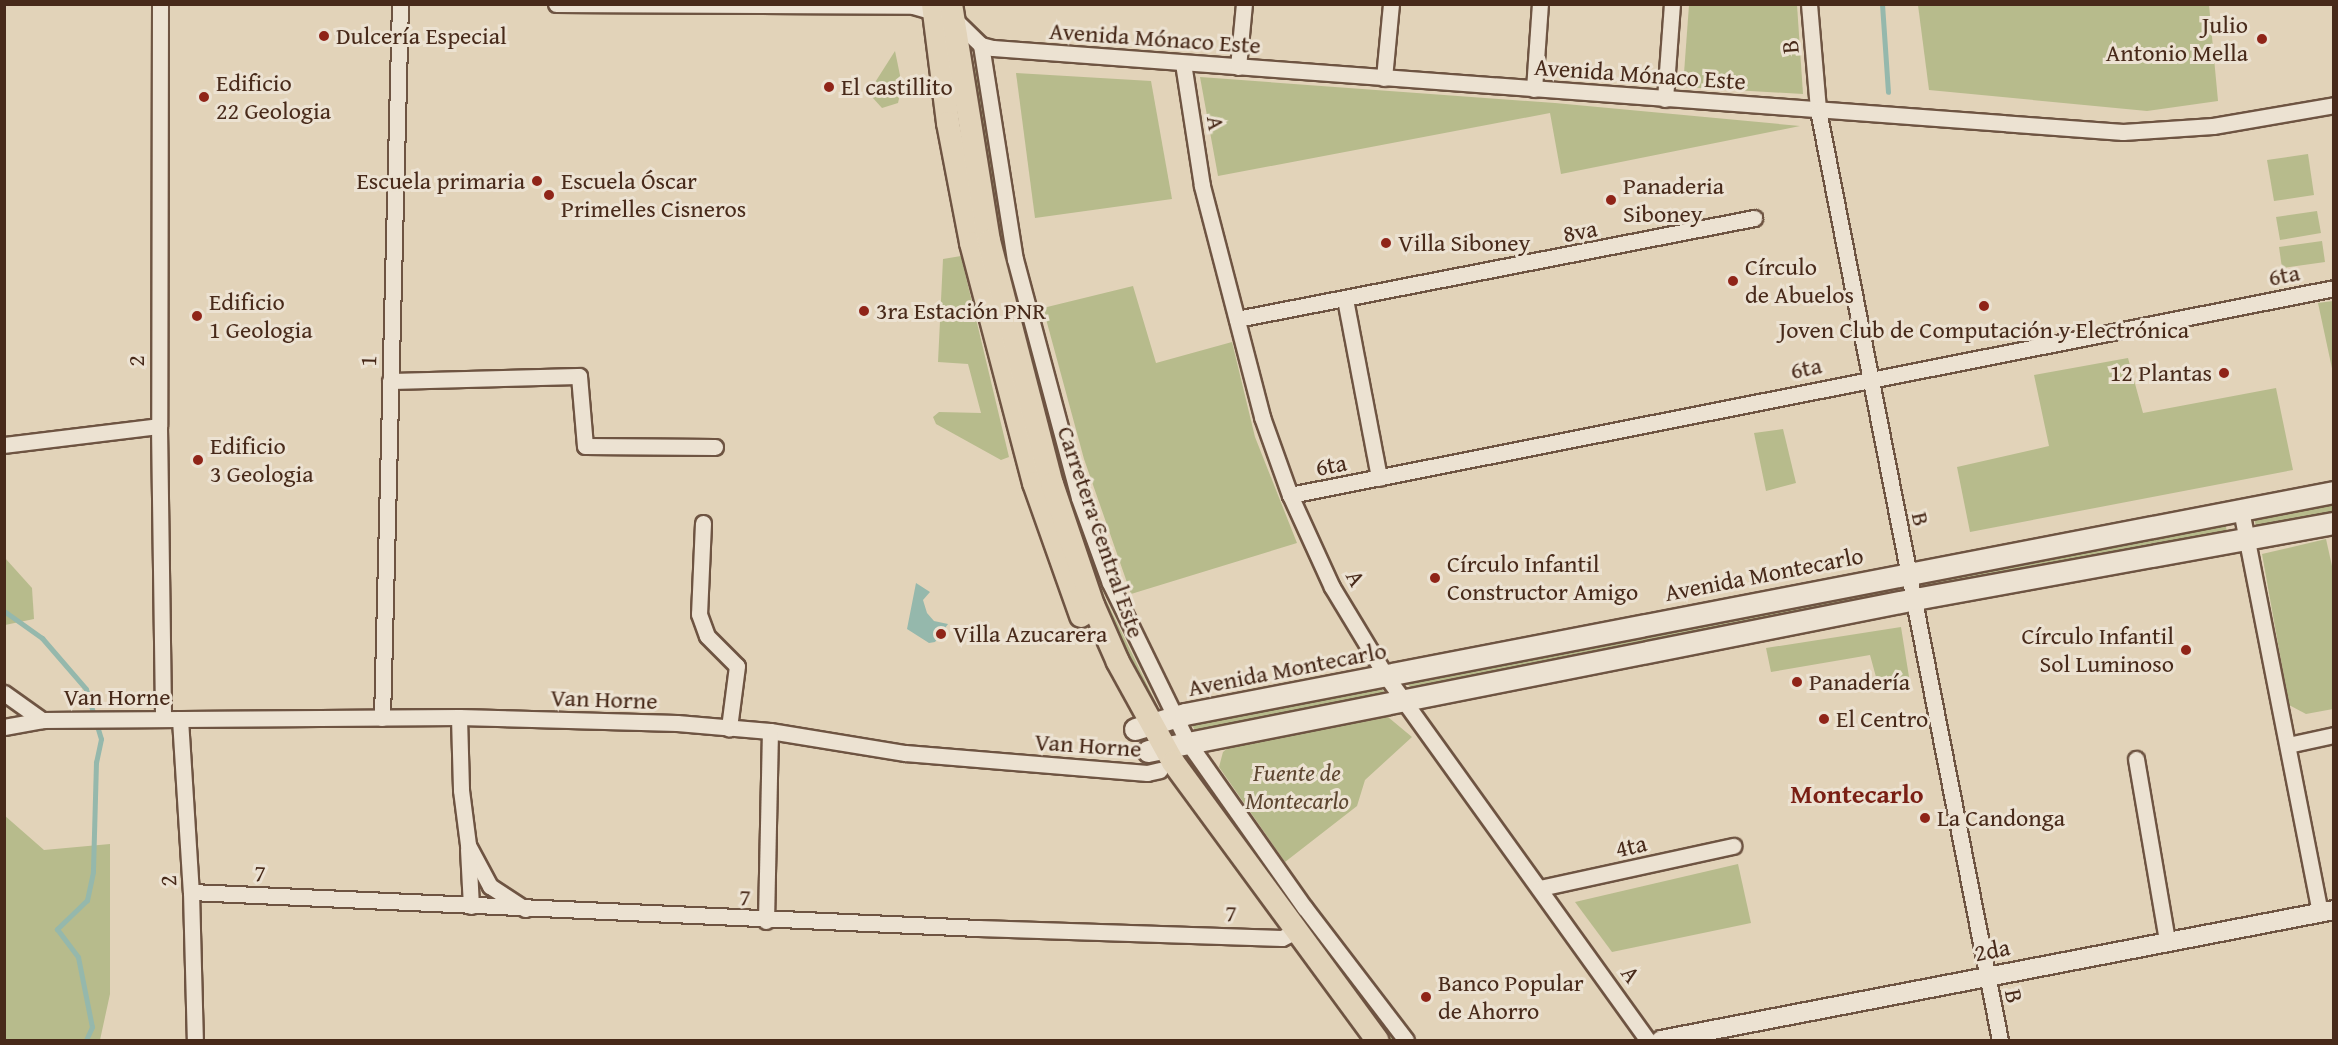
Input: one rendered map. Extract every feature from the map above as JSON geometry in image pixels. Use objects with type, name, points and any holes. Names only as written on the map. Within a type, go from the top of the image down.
[{"type":"main road","name":"Carretera Central Este","points":[[942,9],[989,241],[1049,473],[1094,605],[1142,725],[1156,749],[1289,935],[1359,1041]]},
{"type":"main road","name":"Avenida Montecarlo","points":[[1142,725],[1909,572],[2334,492]]},
{"type":"main road","points":[[1156,749],[1187,741],[1915,599],[2334,524]]},
{"type":"main road","name":"Carretera Central Este","points":[[1156,749],[1160,770],[1289,935],[1377,1041]]},
{"type":"street","name":"2","points":[[160,4],[159,426],[163,718]]},
{"type":"street","name":"1","points":[[382,718],[400,4]]},
{"type":"street","points":[[556,4],[942,9],[981,45],[1015,259],[1070,465],[1110,583],[1173,717],[1187,741],[1406,1041]]},
{"type":"street","points":[[1238,67],[1244,4]]},
{"type":"street","points":[[1384,78],[1391,4]]},
{"type":"street","points":[[1534,89],[1540,4]]},
{"type":"street","points":[[1665,99],[1672,4]]},
{"type":"street","name":"B","points":[[1809,4],[1818,110],[2000,1041]]},
{"type":"street","name":"Avenida Mónaco Este","points":[[981,45],[1183,63],[2123,132],[2212,126],[2334,105]]},
{"type":"street","name":"A","points":[[1183,63],[1202,186],[1262,417],[1290,495],[1332,587],[1386,676],[1648,1041]]},
{"type":"street","name":"8va","points":[[1237,319],[1754,218]]},
{"type":"street","name":"6ta","points":[[1290,495],[1869,377],[2334,288]]},
{"type":"street","points":[[1345,299],[1379,478]]},
{"type":"street","points":[[390,381],[579,376],[585,446],[715,447]]},
{"type":"street","points":[[4,445],[159,426]]},
{"type":"street","points":[[2241,510],[2288,745],[2327,911]]},
{"type":"street","points":[[703,524],[699,614],[707,636],[737,666],[729,728]]},
{"type":"street","name":"Van Horne","points":[[4,693],[42,720]]},
{"type":"street","points":[[459,717],[461,790],[468,845],[471,906]]},
{"type":"street","name":"Van Horne","points":[[4,727],[42,720],[84,719],[459,717],[770,731],[905,753],[1147,773],[1160,770]]},
{"type":"street","name":"2","points":[[180,719],[191,892],[195,1041]]},
{"type":"street","points":[[766,921],[770,731]]},
{"type":"street","points":[[2288,745],[2334,735]]},
{"type":"street","points":[[2136,759],[2167,940]]},
{"type":"street","points":[[468,845],[490,886],[525,909]]},
{"type":"street","name":"4ta","points":[[1540,888],[1733,846]]},
{"type":"street","name":"7","points":[[191,892],[766,921],[1289,935]]},
{"type":"street","name":"2da","points":[[1669,1040],[1987,975],[2327,911]]},
{"type":"green space","points":[[1689,5],[1797,5],[1803,94],[1683,87]]},
{"type":"green space","points":[[1918,5],[2209,5],[2218,101],[2147,111],[1929,90]]},
{"type":"green space","points":[[895,51],[902,85],[898,103],[882,108],[872,97],[874,84]]},
{"type":"green space","points":[[971,70],[977,70],[1004,237],[1061,466],[1105,598],[1158,707],[1152,708],[1100,600],[1056,466],[998,236]]},
{"type":"green space","points":[[1016,73],[1151,81],[1172,199],[1035,218]]},
{"type":"green space","points":[[1200,77],[1555,103],[1800,126],[1561,174],[1550,113],[1218,176]]},
{"type":"green space","points":[[2308,154],[2314,195],[2274,201],[2267,160]]},
{"type":"green space","points":[[2317,211],[2321,233],[2280,240],[2276,217]]},
{"type":"green space","points":[[2322,241],[2325,262],[2282,268],[2279,247]]},
{"type":"green space","points":[[961,256],[1009,457],[1001,460],[936,424],[933,417],[939,412],[981,413],[968,364],[938,362],[943,259]]},
{"type":"green space","points":[[1133,286],[1156,363],[1232,342],[1255,437],[1297,543],[1131,594],[1084,459],[1043,308]]},
{"type":"green space","points":[[2334,301],[2333,373],[2318,303]]},
{"type":"green space","points":[[2128,358],[2143,413],[2276,388],[2293,470],[1970,532],[1957,467],[2049,446],[2034,375]]},
{"type":"green space","points":[[1783,429],[1796,483],[1766,491],[1754,433]]},
{"type":"green space","points":[[2333,504],[2333,513],[2256,526],[2254,519]]},
{"type":"green space","points":[[2225,524],[2227,531],[1917,588],[1914,579]]},
{"type":"green space","points":[[2326,539],[2334,575],[2333,709],[2306,714],[2289,705],[2262,554]]},
{"type":"green space","points":[[5,558],[32,588],[34,619],[5,625]]},
{"type":"green space","points":[[1888,585],[1888,593],[1410,687],[1405,680]]},
{"type":"green space","points":[[1901,627],[1910,683],[1879,688],[1870,655],[1771,672],[1766,648]]},
{"type":"green space","points":[[1377,685],[1386,693],[1195,730],[1190,723]]},
{"type":"green space","name":"Fuente de Montecarlo","points":[[1388,717],[1412,737],[1365,780],[1357,806],[1285,862],[1219,767],[1223,752],[1229,747]]},
{"type":"green space","points":[[1188,752],[1266,865],[1395,1040],[1389,1040],[1225,819],[1183,756]]},
{"type":"green space","points":[[4,815],[44,850],[110,844],[110,994],[100,1040],[5,1040]]},
{"type":"green space","points":[[1738,864],[1751,923],[1612,952],[1575,902]]},
{"type":"water","points":[[916,583],[930,592],[923,600],[927,613],[934,621],[948,624],[935,642],[929,643],[907,629]]},
{"type":"waterway","points":[[1882,4],[1888,92]]},
{"type":"waterway","points":[[4,611],[42,638],[86,689],[101,739],[96,762],[93,872],[87,900],[57,929],[78,957],[92,1027],[86,1040]]},
{"type":"place","name":"Dulcería Especial","points":[[324,36]]},
{"type":"place","name":"Julio Antonio Mella","points":[[2262,39]]},
{"type":"place","name":"El castillito","points":[[829,87]]},
{"type":"place","name":"Edificio 22 Geologia","points":[[204,97]]},
{"type":"place","name":"Escuela primaria","points":[[537,181]]},
{"type":"place","name":"Escuela Óscar Primelles Cisneros","points":[[549,195]]},
{"type":"place","name":"Panaderia Siboney","points":[[1611,200]]},
{"type":"place","name":"Villa Siboney","points":[[1386,243]]},
{"type":"place","name":"Círculo de Abuelos","points":[[1733,281]]},
{"type":"place","name":"Joven Club de Computación y Electrónica","points":[[1984,306]]},
{"type":"place","name":"3ra Estación PNR","points":[[864,311]]},
{"type":"place","name":"Edificio 1 Geologia","points":[[197,316]]},
{"type":"place","name":"12 Plantas","points":[[2224,373]]},
{"type":"place","name":"Edificio 3 Geologia","points":[[198,460]]},
{"type":"place","name":"Círculo Infantil Constructor Amigo","points":[[1435,578]]},
{"type":"place","name":"Villa Azucarera","points":[[941,634]]},
{"type":"place","name":"Círculo Infantil Sol Luminoso","points":[[2186,650]]},
{"type":"place","name":"Panadería","points":[[1797,682]]},
{"type":"place","name":"El Centro","points":[[1824,719]]},
{"type":"place","name":"La Candonga","points":[[1925,818]]},
{"type":"place","name":"Banco Popular de Ahorro","points":[[1426,997]]},
{"type":"district","name":"Montecarlo","points":[[1857,794]]}]
